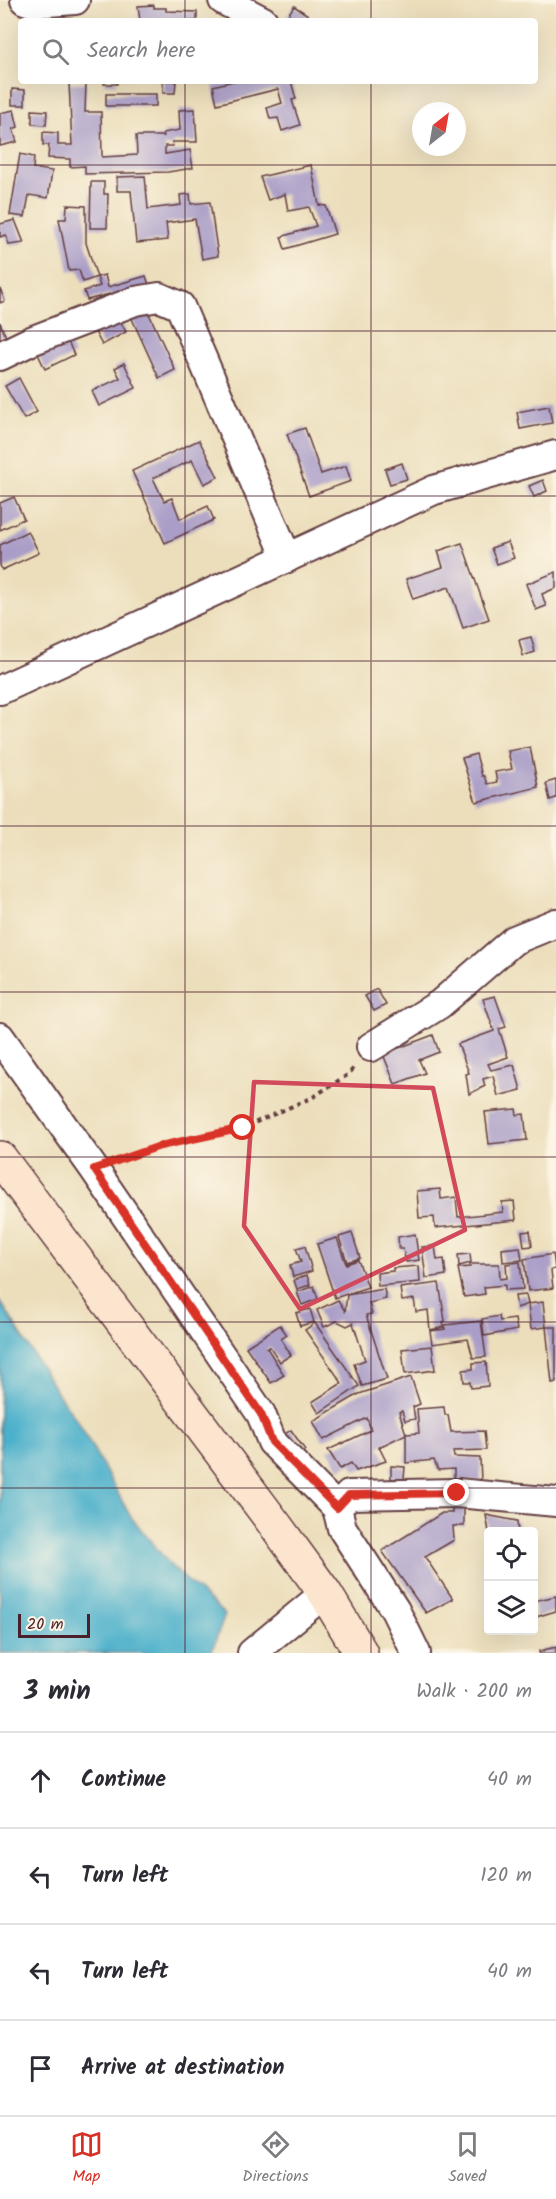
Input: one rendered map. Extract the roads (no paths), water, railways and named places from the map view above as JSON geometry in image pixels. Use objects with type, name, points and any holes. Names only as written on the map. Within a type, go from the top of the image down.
[{"type":"main road","points":[[0,1158],[325,1593],[361,1653]]},
{"type":"street","points":[[25,0],[34,3],[75,0]]},
{"type":"street","points":[[223,0],[257,18]]},
{"type":"street","points":[[0,356],[31,340],[135,301],[159,297],[180,306],[287,558]]},
{"type":"street","points":[[0,690],[434,490],[556,455]]},
{"type":"street","points":[[371,1047],[440,1004],[514,940],[556,923]]},
{"type":"street","points":[[0,1036],[261,1414],[272,1442],[337,1508],[342,1528],[395,1610],[416,1653]]},
{"type":"street","points":[[337,1508],[349,1495],[457,1493],[556,1502]]},
{"type":"street","points":[[252,1653],[325,1593]]},
{"type":"water","points":[[0,1301],[58,1394],[79,1423],[131,1517],[171,1566],[225,1615],[211,1653],[0,1653]]}]
